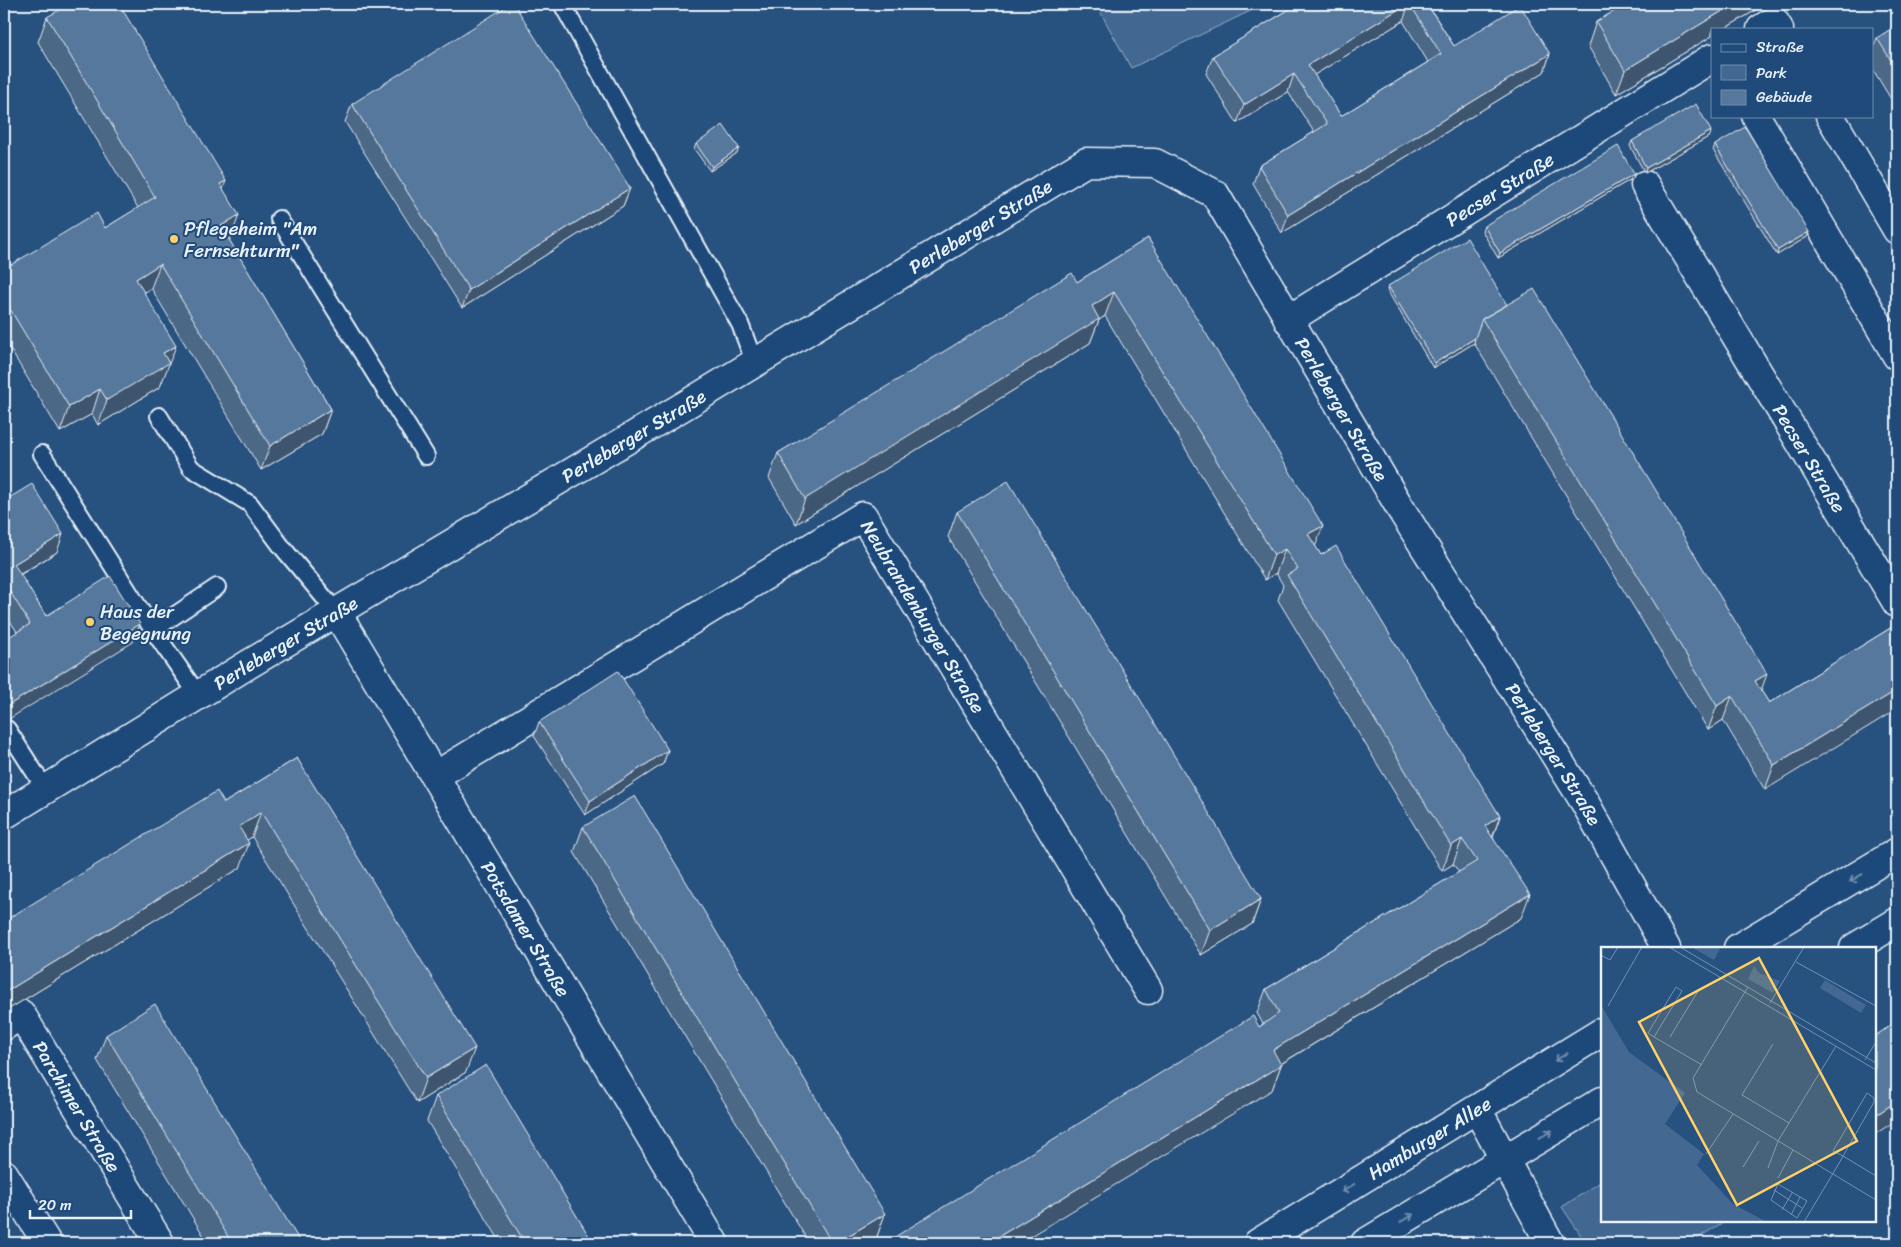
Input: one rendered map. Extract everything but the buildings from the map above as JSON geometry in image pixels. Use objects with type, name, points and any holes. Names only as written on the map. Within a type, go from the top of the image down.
[{"type":"street","points":[[1763,28],[1774,21],[1778,28]]},
{"type":"street","name":"Pecser Straße","points":[[1288,320],[1711,59]]},
{"type":"street","points":[[1757,118],[1897,356]]},
{"type":"street","points":[[1831,118],[1897,230]]},
{"type":"street","name":"Perleberger Straße","points":[[4,815],[198,695],[755,364],[1086,162],[1155,163],[1215,194],[1402,511],[1584,801],[1665,947]]},
{"type":"street","name":"Pecser Straße","points":[[1644,185],[1897,603]]},
{"type":"street","name":"Neubrandenburger Straße","points":[[435,776],[863,516],[1148,990]]},
{"type":"street","name":"Potsdamer Straße","points":[[337,613],[714,1243]]},
{"type":"street","points":[[1740,947],[1897,852]]},
{"type":"street","points":[[1856,947],[1897,922]]},
{"type":"street","name":"Parchimer Straße","points":[[4,1026],[21,1014],[160,1243]]},
{"type":"street","name":"Hamburger Allee","points":[[1258,1243],[1601,1033]]},
{"type":"street","points":[[1365,1243],[1601,1102]]},
{"type":"street","points":[[1476,1109],[1550,1243]]},
{"type":"street","points":[[4,1174],[47,1243]]},
{"type":"lane","points":[[562,4],[740,324],[755,364]]},
{"type":"lane","points":[[279,219],[426,456]]},
{"type":"lane","points":[[159,416],[191,468],[250,504],[282,547],[337,613]]},
{"type":"lane","points":[[42,454],[153,630],[198,695]]},
{"type":"lane","points":[[153,630],[217,586]]},
{"type":"lane","points":[[7,729],[46,790]]},
{"type":"green space","points":[[1096,4],[1265,4],[1131,68]]},
{"type":"green space","points":[[1601,1182],[1601,1222],[1723,1222],[1698,1238],[1694,1243],[1586,1243],[1562,1207]]},
{"type":"place","name":"Pflegeheim \"Am Fernsehturm\"","points":[[174,239]]},
{"type":"place","name":"Haus der Begegnung","points":[[90,622]]}]
